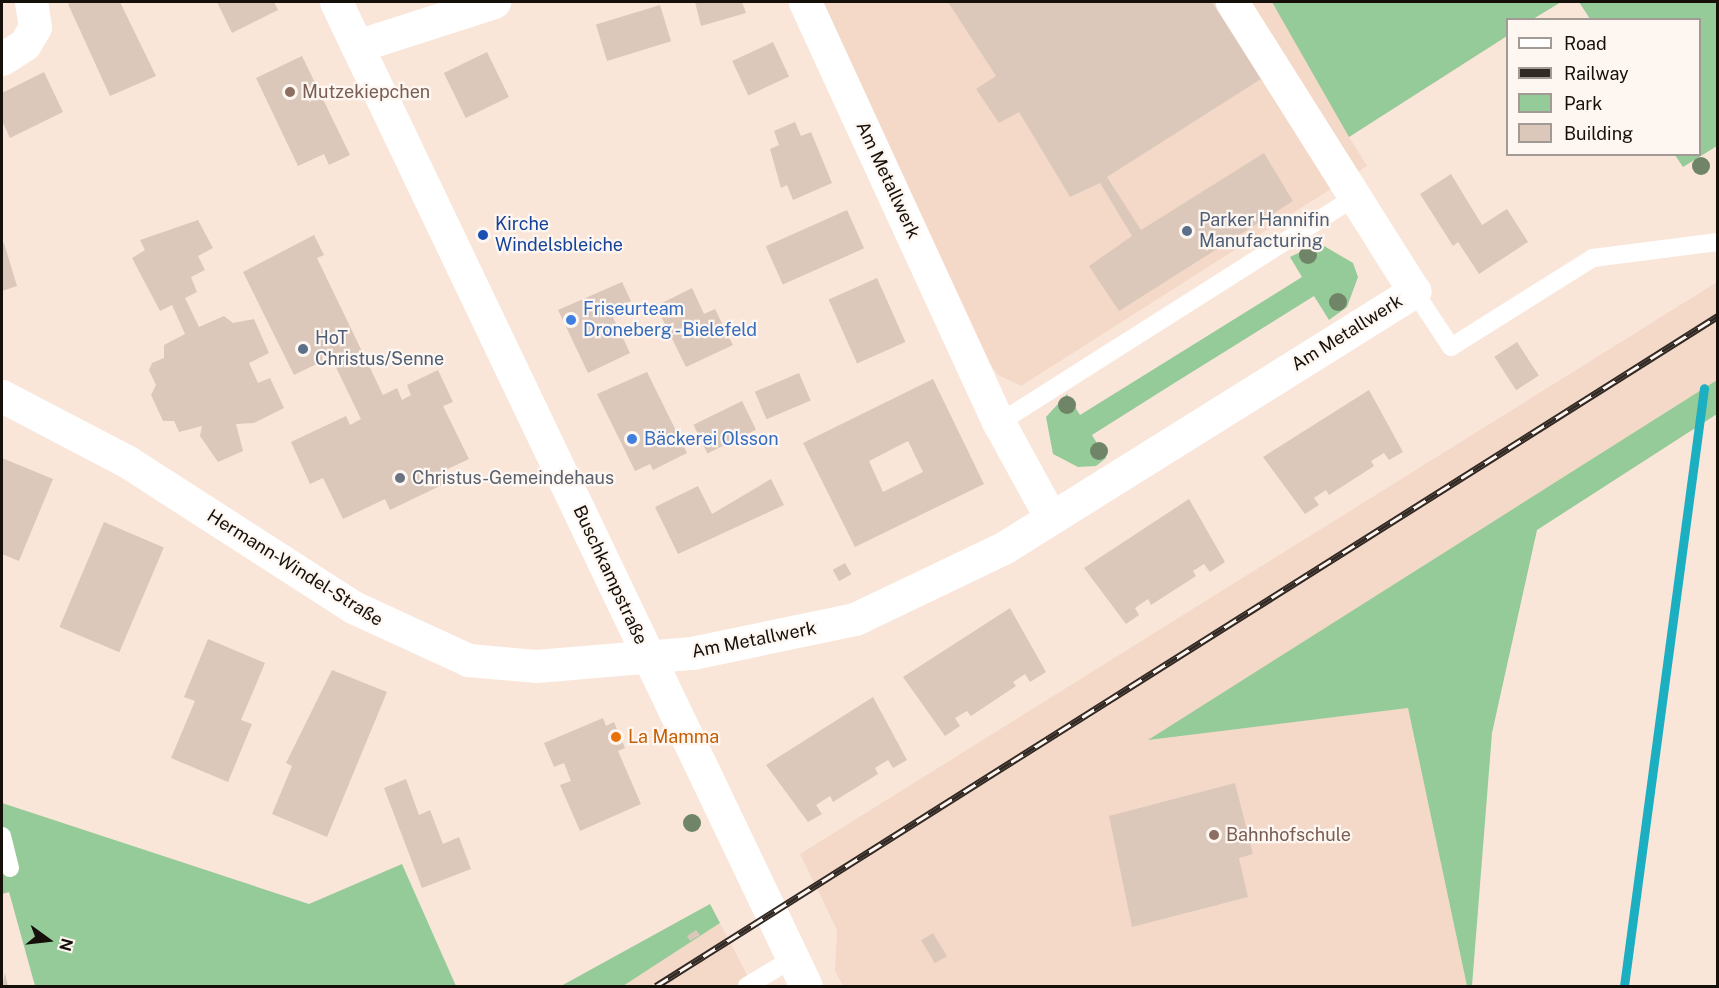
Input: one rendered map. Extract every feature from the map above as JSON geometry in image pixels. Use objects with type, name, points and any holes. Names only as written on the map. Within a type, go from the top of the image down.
[{"type":"street","points":[[2,59],[25,44],[36,27],[31,2]]},
{"type":"street","name":"Buschkampstraße","points":[[336,2],[799,973]]},
{"type":"street","points":[[357,46],[494,2]]},
{"type":"street","name":"Am Metallwerk","points":[[805,2],[999,423],[1051,518]]},
{"type":"street","name":"Am Metallwerk","points":[[648,656],[764,640],[855,619],[917,594],[1051,518],[1414,291],[1232,2]]},
{"type":"street","name":"Hermann-Windel-Straße","points":[[2,396],[128,462],[353,607],[439,650],[508,665],[648,656]]},
{"type":"lane","points":[[999,423],[1355,197]]},
{"type":"lane","points":[[1414,291],[1450,347],[1593,258],[1718,242]]},
{"type":"lane","points":[[2,836],[10,868]]},
{"type":"lane","points":[[747,987],[799,973]]},
{"type":"shaded area","points":[[822,2],[1561,2],[1535,18],[1506,18],[1506,37],[1349,137],[1367,166],[1021,386],[998,375],[991,365]]},
{"type":"shaded area","points":[[1717,282],[1717,380],[1150,739],[1408,708],[1467,986],[843,986],[835,971],[837,930],[800,854]]},
{"type":"shaded area","points":[[720,923],[753,986],[623,986]]},
{"type":"green space","points":[[1272,2],[1561,2],[1535,18],[1506,18],[1506,37],[1349,137]]},
{"type":"green space","points":[[1579,2],[1717,2],[1717,146],[1701,156],[1701,18],[1589,18]]},
{"type":"green space","points":[[1676,156],[1701,156],[1683,167]]},
{"type":"green space","points":[[1319,243],[1353,263],[1358,277],[1347,307],[1329,320],[1314,296],[1092,435],[1106,458],[1096,466],[1078,467],[1053,454],[1046,417],[1067,394],[1080,415],[1302,277],[1290,257]]},
{"type":"green space","points":[[1717,380],[1717,414],[1537,530],[1492,733],[1472,986],[1467,986],[1408,708],[1148,740]]},
{"type":"green space","points":[[2,803],[309,904],[402,864],[456,986],[35,986],[9,892],[2,894]]},
{"type":"green space","points":[[710,904],[720,923],[623,986],[561,986]]},
{"type":"building","points":[[73,2],[120,2],[156,76],[110,96],[68,4]]},
{"type":"building","points":[[217,2],[274,2],[278,10],[232,33]]},
{"type":"building","points":[[695,2],[742,2],[746,13],[701,26]]},
{"type":"building","points":[[948,2],[1212,2],[1261,79],[1107,177],[1141,230],[1264,153],[1293,201],[1119,311],[1089,266],[1132,236],[1100,183],[1070,197],[1019,112],[999,123],[976,89],[996,76]]},
{"type":"building","points":[[660,5],[671,41],[607,61],[596,25]]},
{"type":"building","points":[[773,42],[789,76],[748,95],[732,61]]},
{"type":"building","points":[[487,52],[509,97],[466,118],[444,73]]},
{"type":"building","points":[[302,56],[350,155],[329,165],[324,154],[298,166],[256,78]]},
{"type":"building","points":[[44,72],[63,112],[10,138],[2,121],[2,93]]},
{"type":"building","points":[[795,122],[801,136],[811,132],[832,183],[793,200],[787,185],[781,188],[770,149],[779,145],[774,131]]},
{"type":"building","points":[[1451,174],[1482,225],[1507,209],[1528,242],[1479,274],[1458,242],[1453,246],[1420,194]]},
{"type":"building","points":[[847,210],[864,248],[783,285],[766,246]]},
{"type":"building","points":[[198,220],[213,248],[198,256],[205,270],[191,277],[197,292],[185,298],[199,327],[224,316],[233,323],[254,319],[269,353],[249,363],[258,383],[270,378],[284,408],[254,423],[236,424],[243,451],[218,462],[200,436],[202,426],[179,432],[174,421],[163,421],[151,395],[156,385],[149,370],[152,363],[164,358],[164,345],[185,334],[172,305],[160,311],[132,258],[145,250],[140,240]]},
{"type":"building","points":[[314,235],[324,255],[317,258],[383,395],[397,388],[402,400],[411,395],[407,385],[438,370],[453,402],[443,406],[469,459],[439,473],[444,484],[390,510],[385,499],[343,519],[323,478],[310,484],[291,442],[346,416],[350,425],[361,419],[331,357],[294,375],[243,272]]},
{"type":"building","points":[[4,243],[17,286],[2,291],[2,244]]},
{"type":"building","points":[[877,278],[905,342],[857,364],[829,300]]},
{"type":"building","points":[[622,282],[631,301],[610,311],[630,353],[588,373],[558,310]]},
{"type":"building","points":[[692,288],[704,314],[715,309],[733,345],[686,367],[656,306]]},
{"type":"building","points":[[1517,342],[1539,376],[1516,390],[1494,357]]},
{"type":"building","points":[[647,372],[687,453],[653,470],[650,464],[635,471],[597,394]]},
{"type":"building","points":[[799,373],[811,401],[767,419],[755,392]]},
{"type":"building","points":[[933,379],[984,484],[855,547],[803,443]],"holes":[[[908,441],[923,472],[883,492],[869,461]]]},
{"type":"building","points":[[1369,390],[1403,452],[1389,460],[1384,453],[1371,461],[1374,466],[1329,495],[1326,490],[1314,498],[1319,505],[1305,514],[1263,457]]},
{"type":"building","points":[[742,401],[756,430],[707,453],[693,425]]},
{"type":"building","points":[[2,458],[53,479],[19,561],[2,554]]},
{"type":"building","points":[[771,479],[784,505],[678,554],[655,507],[698,486],[712,514]]},
{"type":"building","points":[[1189,499],[1225,562],[1210,572],[1204,564],[1193,571],[1196,576],[1151,605],[1148,599],[1135,608],[1139,615],[1126,624],[1084,568]]},
{"type":"building","points":[[104,522],[164,547],[119,652],[59,627]]},
{"type":"building","points":[[845,563],[851,574],[839,581],[833,570]]},
{"type":"building","points":[[1010,608],[1046,672],[1030,682],[1025,674],[1013,682],[1016,686],[971,716],[967,711],[955,718],[960,726],[945,736],[903,677]]},
{"type":"building","points":[[208,639],[265,663],[241,720],[252,724],[228,782],[171,758],[195,701],[184,697]]},
{"type":"building","points":[[332,670],[387,692],[327,837],[272,814],[292,766],[286,763]]},
{"type":"building","points":[[873,697],[907,760],[893,768],[888,760],[875,768],[878,774],[833,802],[830,796],[816,805],[822,814],[808,822],[766,765]]},
{"type":"building","points":[[603,718],[606,726],[614,722],[625,748],[618,751],[641,804],[580,831],[560,785],[571,781],[564,763],[554,767],[544,743]]},
{"type":"building","points":[[406,779],[419,815],[430,810],[443,844],[459,837],[471,869],[422,888],[384,788]]},
{"type":"building","points":[[1235,783],[1253,854],[1239,858],[1248,897],[1132,927],[1109,816]]},
{"type":"building","points":[[696,930],[700,935],[690,941],[687,936]]},
{"type":"building","points":[[933,933],[947,956],[935,963],[921,940]]},
{"type":"building","points":[[5,973],[8,986],[2,986]]},
{"type":"waterway","points":[[1624,986],[1704,388]]},
{"type":"railway","points":[[656,986],[1718,316]]},
{"type":"place","name":"Mutzekiepchen","points":[[290,92]]},
{"type":"place","name":"Parker Hannifin Manufacturing","points":[[1187,231]]},
{"type":"place","name":"Kirche Windelsbleiche","points":[[483,235]]},
{"type":"place","name":"Friseurteam Droneberg - Bielefeld","points":[[571,320]]},
{"type":"place","name":"HoT Christus/Senne","points":[[303,349]]},
{"type":"place","name":"Bäckerei Olsson","points":[[632,439]]},
{"type":"place","name":"Christus-Gemeindehaus","points":[[400,478]]},
{"type":"place","name":"La Mamma","points":[[616,737]]},
{"type":"place","name":"Bahnhofschule","points":[[1214,835]]}]
